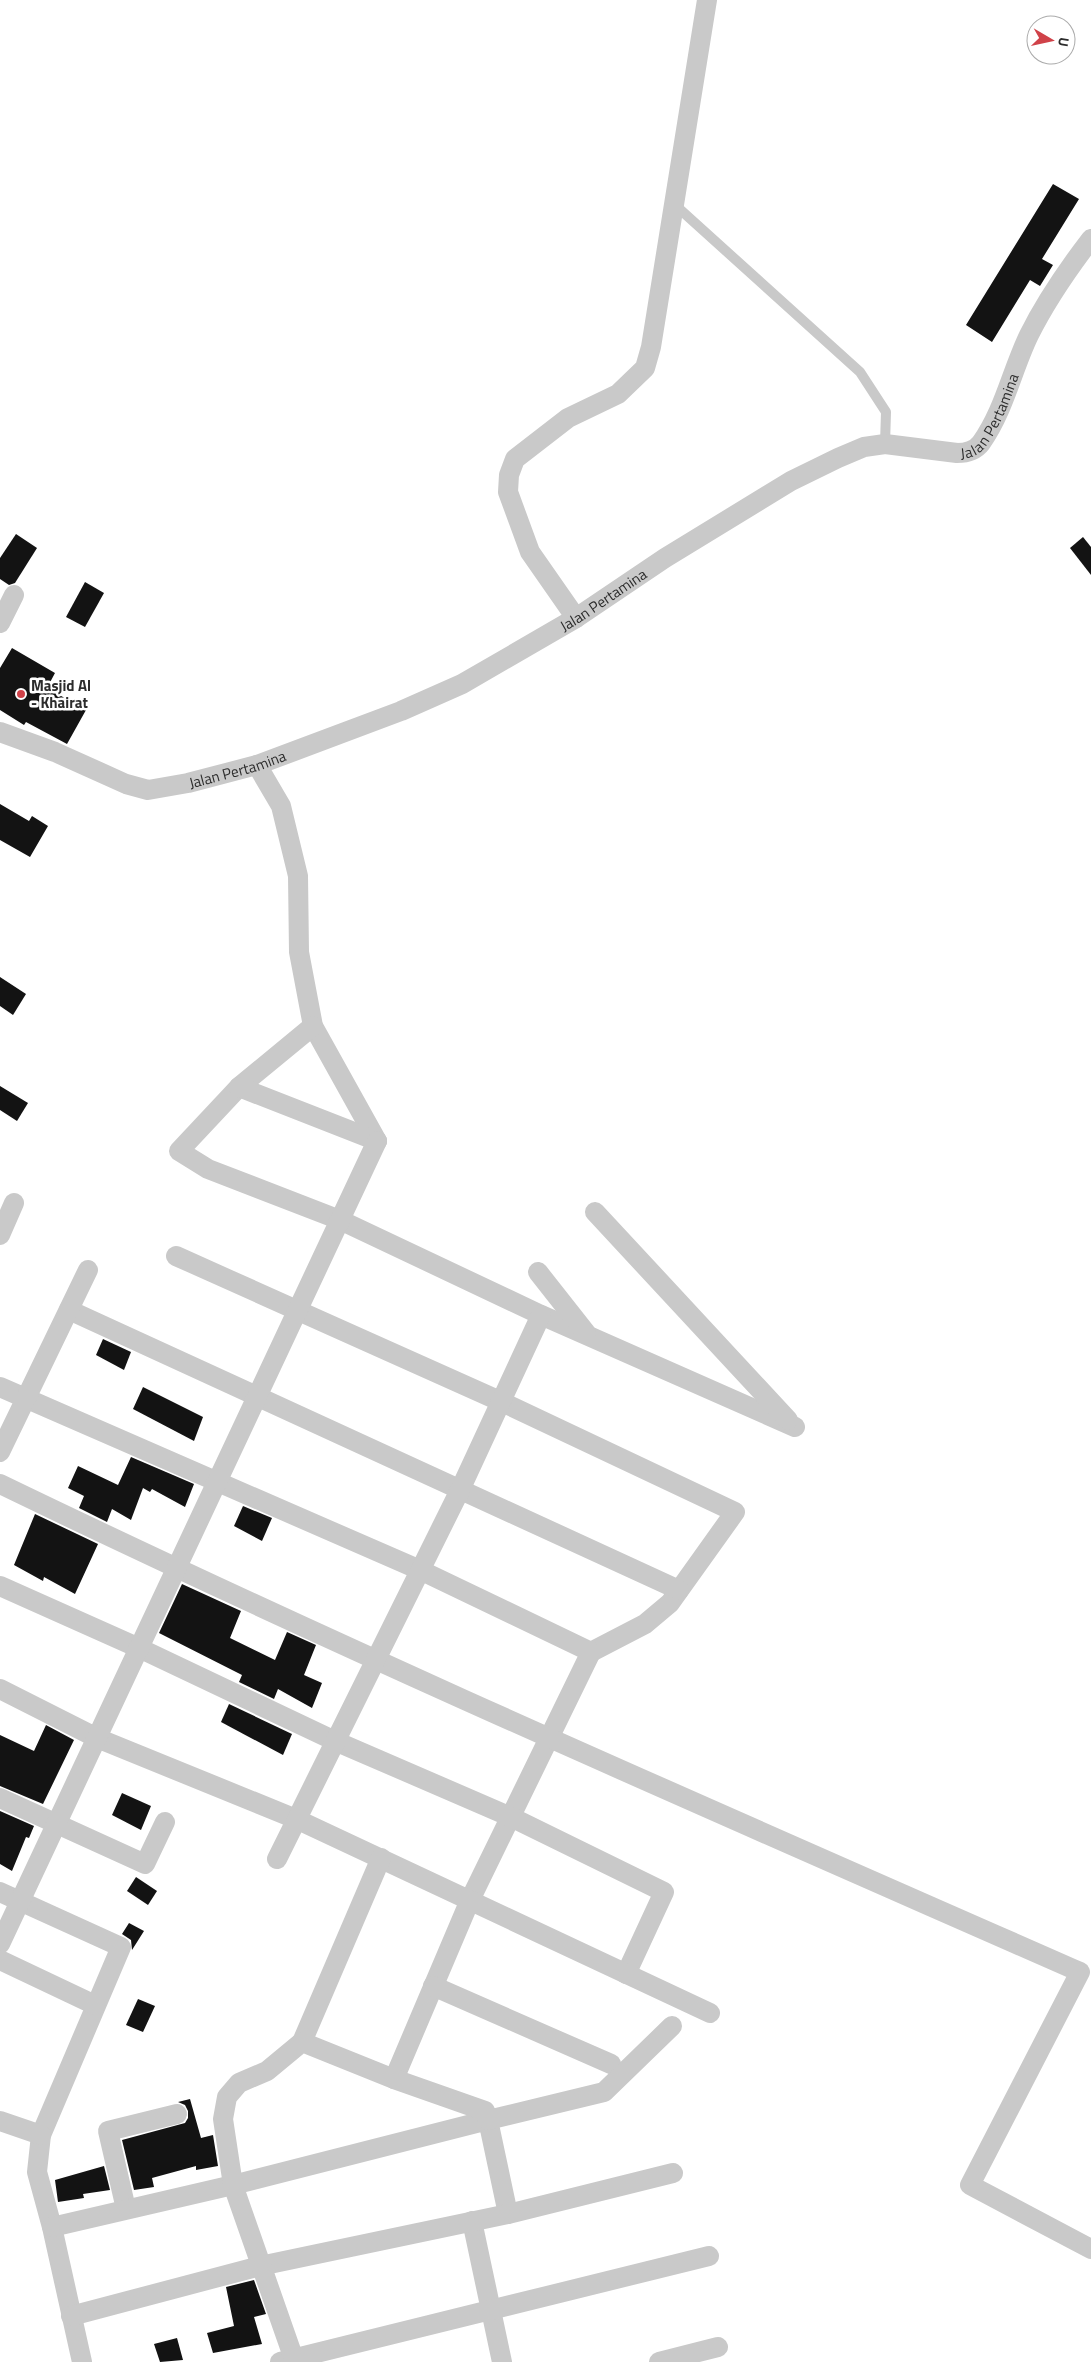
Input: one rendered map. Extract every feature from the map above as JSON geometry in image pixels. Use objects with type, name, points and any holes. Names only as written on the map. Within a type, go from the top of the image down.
[{"type":"street","points":[[576,618],[530,552],[508,492],[508,475],[514,459],[568,418],[618,394],[645,368],[651,346],[707,0]]},
{"type":"street","name":"Jalan Pertamina","points":[[0,732],[55,752],[126,784],[148,790],[188,784],[257,765],[401,711],[462,684],[576,618],[665,558],[791,481],[864,448],[884,444],[965,453],[979,445],[998,410],[1029,335],[1068,269],[1091,239]]},
{"type":"street","points":[[0,623],[14,594]]},
{"type":"street","points":[[257,765],[281,806],[298,876],[299,952],[313,1026],[377,1141]]},
{"type":"street","points":[[313,1026],[239,1088],[179,1151],[208,1169],[340,1220],[541,1315],[795,1427],[595,1212]]},
{"type":"street","points":[[239,1088],[377,1141]]},
{"type":"street","points":[[0,1944],[377,1141]]},
{"type":"street","points":[[0,1235],[14,1202]]},
{"type":"street","points":[[176,1256],[297,1312],[502,1402],[735,1512],[670,1603],[645,1624],[591,1652],[470,1900],[394,2079]]},
{"type":"street","points":[[0,1452],[88,1270]]},
{"type":"street","points":[[538,1272],[588,1336]]},
{"type":"street","points":[[69,1310],[679,1590]]},
{"type":"street","points":[[277,1859],[460,1490],[541,1315]]},
{"type":"street","points":[[0,1387],[420,1570],[591,1652]]},
{"type":"street","points":[[0,1484],[177,1570],[376,1658],[549,1738],[1080,1972],[970,2185],[1091,2249]]},
{"type":"street","points":[[0,1586],[139,1648],[335,1741],[511,1817],[664,1892],[626,1974]]},
{"type":"street","points":[[0,1689],[97,1738],[296,1819],[710,2013]]},
{"type":"street","points":[[0,1798],[144,1864],[165,1822]]},
{"type":"street","points":[[381,1858],[302,2042],[267,2071],[239,2083],[226,2097],[223,2119],[233,2185],[290,2361],[709,2256]]},
{"type":"street","points":[[0,1892],[121,1947],[41,2135],[37,2172],[52,2227],[82,2362]]},
{"type":"street","points":[[0,1960],[95,2005]]},
{"type":"street","points":[[433,1986],[611,2064]]},
{"type":"street","points":[[52,2227],[233,2185],[604,2092],[672,2026]]},
{"type":"street","points":[[302,2042],[394,2079],[485,2111],[508,2214]]},
{"type":"street","points":[[126,2209],[108,2131],[177,2114]]},
{"type":"street","points":[[0,2121],[41,2135]]},
{"type":"street","points":[[71,2316],[260,2266],[508,2214],[673,2173]]},
{"type":"street","points":[[472,2221],[502,2362]]},
{"type":"street","points":[[659,2362],[718,2347]]},
{"type":"lane","points":[[674,204],[860,372],[886,412],[884,444]]},
{"type":"building","points":[[1053,184],[1079,199],[1042,259],[1053,265],[1040,286],[1030,280],[992,342],[966,325]]},
{"type":"building","points":[[16,534],[37,548],[15,583],[9,585],[0,579],[0,558]]},
{"type":"building","points":[[1083,537],[1091,547],[1091,575],[1070,548]]},
{"type":"building","points":[[85,582],[104,593],[85,627],[66,617]]},
{"type":"building","points":[[12,648],[55,673],[47,688],[86,710],[67,744],[26,722],[24,725],[0,710],[0,668]]},
{"type":"building","points":[[0,804],[29,821],[32,816],[48,826],[30,857],[0,840]]},
{"type":"building","points":[[0,977],[26,994],[13,1015],[0,1006]]},
{"type":"building","points":[[0,1086],[28,1103],[17,1121],[0,1110]]},
{"type":"building","points":[[103,1339],[131,1352],[124,1370],[96,1355]]},
{"type":"building","points":[[143,1387],[203,1417],[194,1441],[133,1409]]},
{"type":"building","points":[[131,1457],[194,1484],[185,1507],[152,1489],[150,1492],[143,1488],[131,1520],[112,1509],[107,1522],[79,1508],[84,1496],[68,1488],[78,1466],[118,1485]]},
{"type":"building","points":[[243,1506],[272,1518],[262,1541],[234,1526]]},
{"type":"building","points":[[35,1514],[98,1544],[75,1594],[44,1577],[43,1581],[14,1565]]},
{"type":"building","points":[[182,1584],[241,1611],[230,1638],[275,1660],[287,1632],[316,1645],[304,1675],[322,1683],[312,1708],[278,1689],[274,1699],[239,1682],[242,1675],[159,1633]]},
{"type":"building","points":[[229,1704],[292,1734],[283,1755],[221,1722]]},
{"type":"building","points":[[46,1725],[74,1740],[43,1804],[0,1786],[0,1735],[34,1751]]},
{"type":"building","points":[[122,1793],[151,1806],[141,1830],[112,1815]]},
{"type":"building","points":[[0,1811],[34,1826],[29,1838],[26,1837],[12,1871],[0,1864]]},
{"type":"building","points":[[136,1877],[157,1891],[148,1905],[127,1891]]},
{"type":"building","points":[[129,1923],[144,1931],[132,1950],[131,1940],[122,1934]]},
{"type":"building","points":[[138,1999],[155,2006],[143,2032],[126,2025]]},
{"type":"building","points":[[190,2099],[201,2138],[213,2135],[218,2166],[196,2170],[196,2166],[152,2178],[154,2187],[134,2190],[122,2140],[185,2123],[188,2118],[188,2111],[185,2105],[178,2102]]},
{"type":"building","points":[[104,2166],[110,2190],[83,2194],[84,2198],[58,2202],[55,2180]]},
{"type":"building","points":[[254,2280],[266,2314],[254,2317],[262,2344],[213,2353],[207,2333],[234,2326],[226,2287]]},
{"type":"building","points":[[177,2338],[183,2360],[160,2362],[154,2344]]},
{"type":"place","name":"Masjid Al - Khairat","points":[[21,694]]}]
